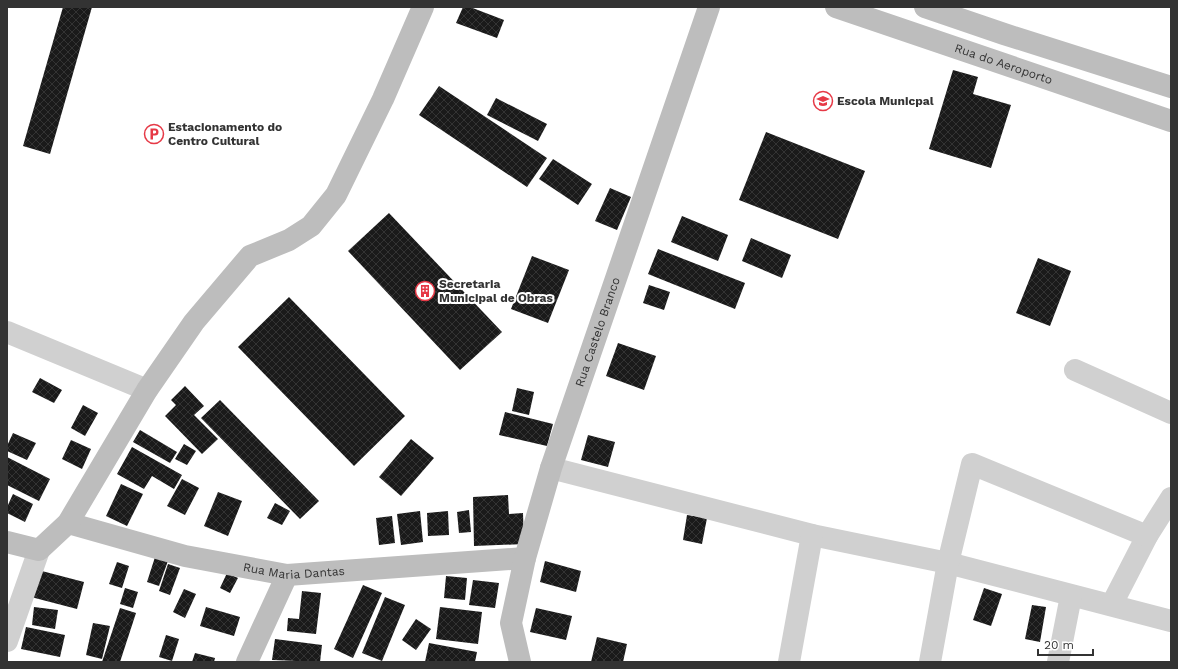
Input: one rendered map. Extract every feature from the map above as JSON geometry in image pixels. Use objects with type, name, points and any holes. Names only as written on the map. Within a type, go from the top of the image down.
[{"type":"street","points":[[7,641],[39,550],[68,523],[147,390],[194,322],[250,256],[289,240],[311,226],[336,195],[383,99],[423,7]]},
{"type":"street","name":"Rua Castelo Branco","points":[[520,662],[511,623],[526,558],[551,468],[709,7]]},
{"type":"street","name":"Rua do Aeroporto","points":[[836,7],[1171,121]]},
{"type":"street","points":[[925,7],[1004,34],[1171,87]]},
{"type":"street","points":[[7,332],[147,390]]},
{"type":"street","points":[[1075,370],[1171,413]]},
{"type":"street","points":[[930,662],[948,563],[972,464],[1147,536]]},
{"type":"street","points":[[551,468],[812,535],[948,563],[1072,596],[1112,604],[1171,621]]},
{"type":"street","points":[[1112,604],[1147,536],[1171,498]]},
{"type":"street","name":"Rua Maria Dantas","points":[[68,523],[185,556],[287,575],[526,558]]},
{"type":"street","points":[[789,662],[812,535]]},
{"type":"street","points":[[7,542],[39,550]]},
{"type":"street","points":[[247,662],[287,575]]},
{"type":"street","points":[[1058,662],[1072,596]]},
{"type":"street","points":[[508,662],[511,623]]},
{"type":"building","points":[[63,7],[92,7],[50,154],[23,146]]},
{"type":"building","points":[[463,7],[470,7],[504,20],[497,38],[456,23]]},
{"type":"building","points":[[953,70],[978,77],[973,94],[1011,105],[991,168],[929,149]]},
{"type":"building","points":[[439,86],[547,158],[527,187],[419,115]]},
{"type":"building","points":[[496,98],[547,124],[538,141],[487,115]]},
{"type":"building","points":[[766,132],[865,171],[838,239],[739,200]]},
{"type":"building","points":[[553,159],[592,184],[578,205],[539,179]]},
{"type":"building","points":[[610,188],[631,197],[617,230],[595,221]]},
{"type":"building","name":"Secretaria Municipal de Obras","points":[[389,213],[502,332],[460,370],[348,251]]},
{"type":"building","points":[[682,216],[728,235],[718,261],[671,242]]},
{"type":"building","points":[[751,238],[791,255],[782,278],[742,261]]},
{"type":"building","points":[[658,249],[745,283],[735,309],[648,274]]},
{"type":"building","points":[[532,256],[569,270],[548,323],[511,309]]},
{"type":"building","points":[[1038,258],[1071,271],[1050,326],[1016,313]]},
{"type":"building","points":[[649,285],[670,292],[664,310],[643,303]]},
{"type":"building","points":[[289,297],[405,416],[354,466],[238,347]]},
{"type":"building","points":[[618,343],[656,356],[644,390],[606,376]]},
{"type":"building","points":[[40,378],[62,390],[54,403],[32,392]]},
{"type":"building","points":[[185,386],[204,406],[194,415],[218,439],[202,454],[165,416],[176,405],[171,400]]},
{"type":"building","points":[[517,388],[534,392],[529,415],[512,411]]},
{"type":"building","points":[[220,400],[319,501],[300,519],[201,418]]},
{"type":"building","points":[[83,405],[98,413],[85,436],[71,428]]},
{"type":"building","points":[[505,412],[553,424],[547,446],[499,435]]},
{"type":"building","points":[[140,430],[177,452],[170,463],[133,442]]},
{"type":"building","points":[[13,433],[36,443],[27,460],[7,451],[7,446]]},
{"type":"building","points":[[588,435],[615,442],[608,467],[581,460]]},
{"type":"building","points":[[411,439],[434,458],[401,496],[379,477]]},
{"type":"building","points":[[71,440],[91,449],[82,469],[62,459]]},
{"type":"building","points":[[184,444],[196,451],[187,465],[175,459]]},
{"type":"building","points":[[132,447],[182,475],[174,489],[152,476],[144,489],[117,474]]},
{"type":"building","points":[[7,457],[50,479],[39,501],[7,485]]},
{"type":"building","points":[[182,479],[199,488],[185,515],[167,506]]},
{"type":"building","points":[[121,484],[143,494],[127,526],[106,516]]},
{"type":"building","points":[[218,492],[242,501],[228,536],[204,526]]},
{"type":"building","points":[[13,494],[33,504],[25,522],[7,513],[7,507]]},
{"type":"building","points":[[508,495],[509,514],[523,513],[524,544],[474,546],[473,497]]},
{"type":"building","points":[[275,503],[290,511],[282,525],[267,518]]},
{"type":"building","points":[[469,510],[471,532],[459,533],[457,512]]},
{"type":"building","points":[[420,511],[423,542],[401,545],[397,514]]},
{"type":"building","points":[[448,511],[449,535],[428,536],[427,513]]},
{"type":"building","points":[[687,515],[707,518],[702,544],[683,540]]},
{"type":"building","points":[[392,516],[395,543],[379,545],[376,518]]},
{"type":"building","points":[[156,554],[169,558],[159,586],[147,582]]},
{"type":"building","points":[[545,561],[581,571],[576,592],[540,582]]},
{"type":"building","points":[[117,562],[129,566],[122,588],[109,584]]},
{"type":"building","points":[[168,564],[180,568],[170,595],[159,591]]},
{"type":"building","points":[[38,570],[84,582],[77,609],[31,597]]},
{"type":"building","points":[[227,573],[238,578],[230,593],[220,588]]},
{"type":"building","points":[[446,576],[467,578],[465,600],[444,598]]},
{"type":"building","points":[[473,580],[499,583],[495,608],[469,605]]},
{"type":"building","points":[[363,585],[382,593],[353,658],[334,649]]},
{"type":"building","points":[[125,588],[138,592],[133,608],[120,604]]},
{"type":"building","points":[[984,588],[1002,594],[991,626],[973,620]]},
{"type":"building","points":[[184,589],[196,594],[185,618],[173,612]]},
{"type":"building","points":[[302,591],[321,593],[316,634],[287,631],[288,618],[299,619]]},
{"type":"building","points":[[385,597],[405,605],[382,661],[362,653]]},
{"type":"building","points":[[1032,605],[1046,607],[1040,642],[1025,639]]},
{"type":"building","points":[[34,607],[58,610],[55,629],[32,625]]},
{"type":"building","points":[[206,607],[240,617],[234,636],[200,626]]},
{"type":"building","points":[[440,607],[482,612],[478,644],[436,639]]},
{"type":"building","points":[[120,608],[136,613],[120,662],[102,662]]},
{"type":"building","points":[[536,608],[572,616],[566,640],[530,632]]},
{"type":"building","points":[[416,619],[431,629],[416,650],[402,640]]},
{"type":"building","points":[[93,623],[110,626],[102,659],[86,655]]},
{"type":"building","points":[[26,627],[65,635],[60,657],[21,649]]},
{"type":"building","points":[[166,635],[179,639],[172,661],[159,657]]},
{"type":"building","points":[[597,637],[627,644],[623,662],[591,662]]},
{"type":"building","points":[[275,639],[322,645],[320,662],[272,660]]},
{"type":"building","points":[[429,643],[477,652],[475,662],[425,662]]},
{"type":"building","points":[[195,653],[215,658],[214,662],[192,662]]},
{"type":"place","name":"Escola Municpal","points":[[823,101]]},
{"type":"place","name":"Estacionamento do Centro Cultural","points":[[154,134]]},
{"type":"place","name":"Secretaria Municipal de Obras","points":[[425,291]]}]
